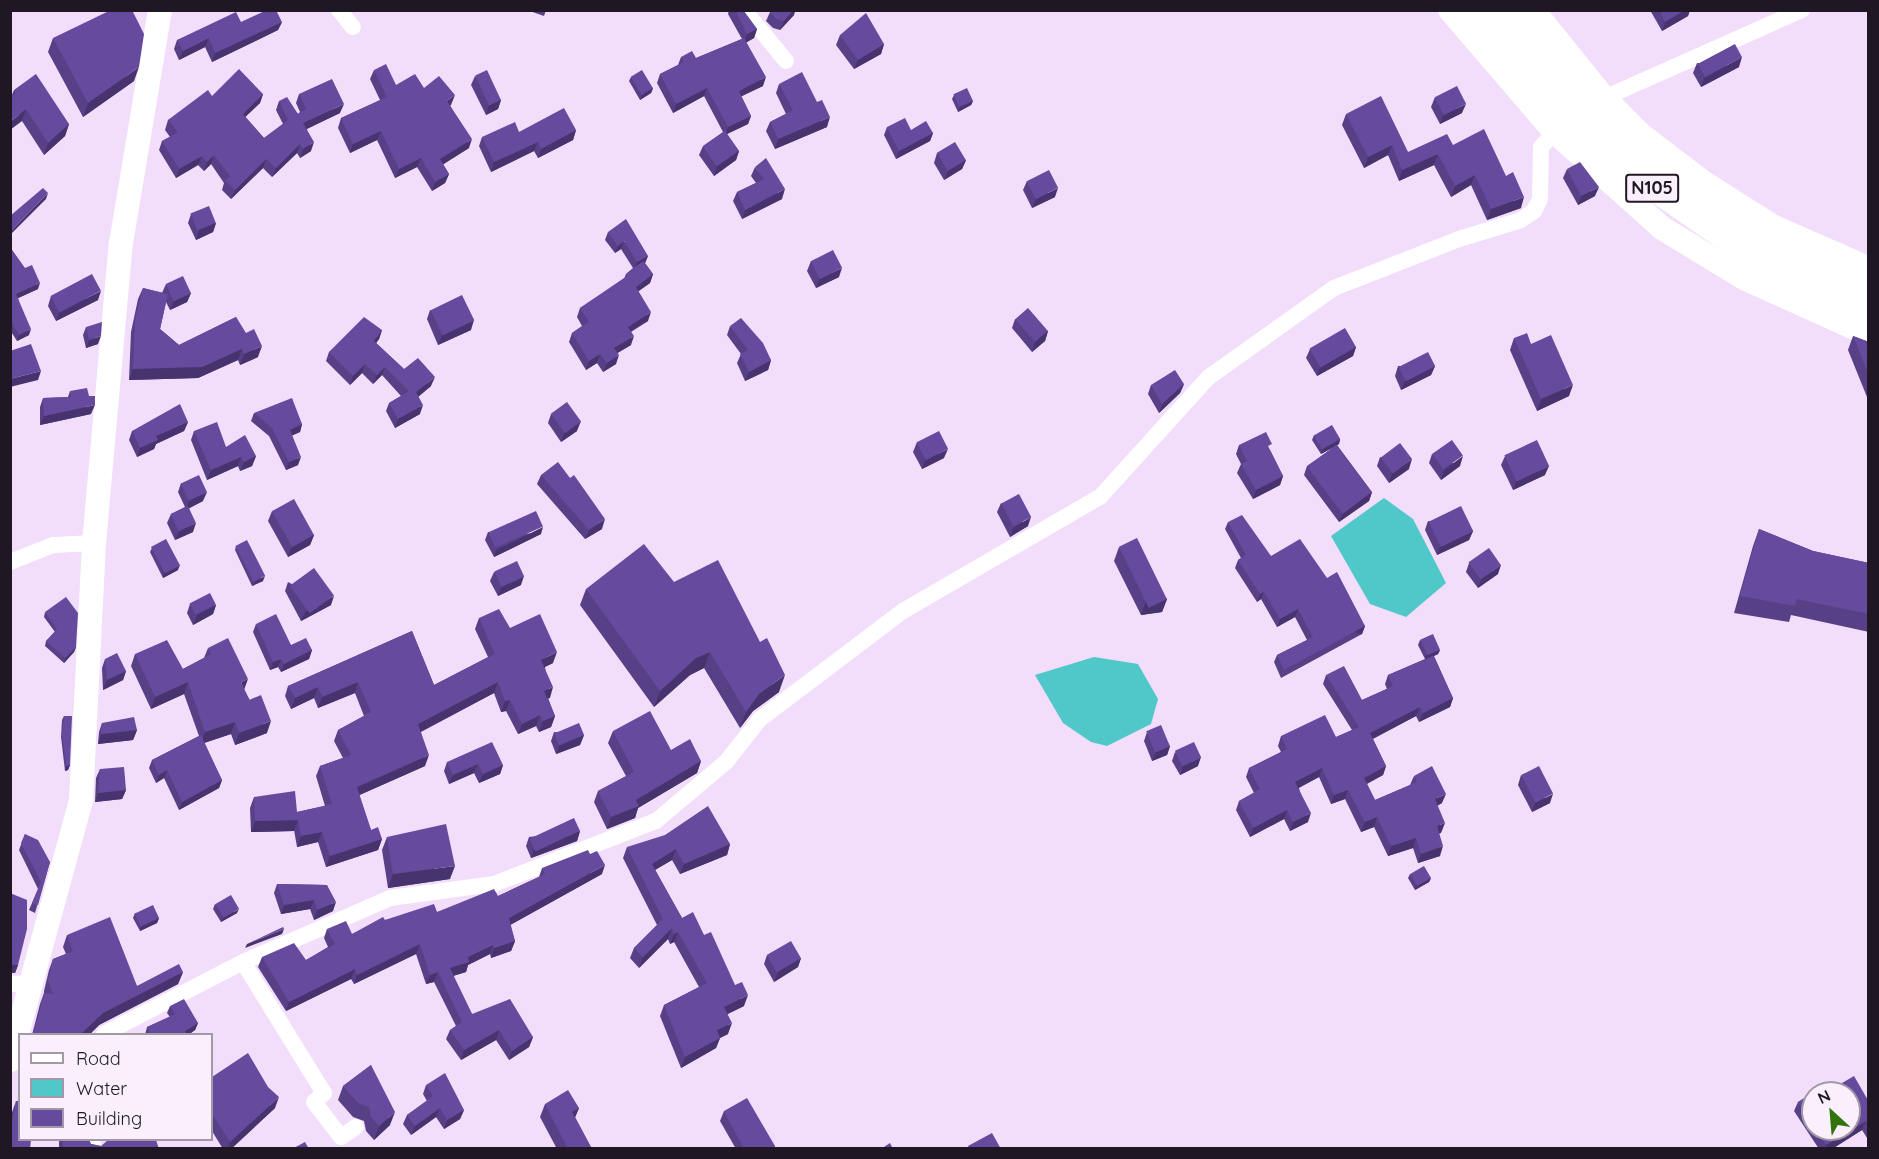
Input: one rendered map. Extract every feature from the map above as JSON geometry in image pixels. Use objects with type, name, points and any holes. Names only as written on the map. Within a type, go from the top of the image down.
[{"type":"highway","name":"N105","points":[[1478,10],[1573,122],[1609,156],[1753,256],[1842,302],[1869,312]]},
{"type":"highway","name":"N105","points":[[1503,10],[1590,108],[1691,195],[1770,244],[1869,290]]},
{"type":"main road","points":[[10,1060],[22,984],[81,800],[94,543],[121,243],[160,10]]},
{"type":"main road","points":[[1450,10],[1555,132],[1662,228],[1744,278],[1869,334]]},
{"type":"main road","points":[[1533,10],[1604,98],[1640,134],[1704,183],[1774,227],[1869,268]]},
{"type":"street","points":[[339,10],[353,27]]},
{"type":"street","points":[[744,10],[786,61]]},
{"type":"street","points":[[1604,98],[1802,10]]},
{"type":"street","points":[[108,1033],[243,962],[390,898],[494,884],[656,821],[726,762],[760,720],[903,611],[1100,497],[1209,377],[1334,288],[1459,238],[1521,220],[1534,211],[1540,199],[1541,147],[1555,132]]},
{"type":"street","points":[[10,562],[53,545],[94,543]]},
{"type":"street","points":[[243,962],[324,1093],[314,1102],[341,1137],[356,1127]]},
{"type":"water","points":[[1384,498],[1413,519],[1446,583],[1406,617],[1370,604],[1331,536]]},
{"type":"water","points":[[1094,657],[1138,664],[1158,699],[1151,724],[1107,746],[1091,742],[1063,723],[1035,675]]},
{"type":"building","points":[[111,10],[132,10],[144,34],[139,67],[88,103],[53,38]]},
{"type":"building","points":[[267,10],[276,10],[282,22],[215,53],[209,38],[183,51],[177,40],[236,12],[241,22]]},
{"type":"building","points":[[735,10],[743,10],[757,29],[747,34]]},
{"type":"building","points":[[771,10],[793,10],[784,21],[776,19],[770,12]]},
{"type":"building","points":[[1659,10],[1685,10],[1665,22]]},
{"type":"building","points":[[866,13],[884,44],[858,60],[840,35]]},
{"type":"building","points":[[744,38],[766,77],[739,91],[751,116],[728,127],[707,88],[676,104],[660,74],[684,62],[681,57],[692,51],[696,58]]},
{"type":"building","points":[[1735,44],[1742,57],[1705,77],[1698,64]]},
{"type":"building","points":[[386,64],[396,85],[415,74],[424,88],[439,76],[455,95],[447,101],[472,139],[440,159],[449,174],[435,182],[421,158],[399,169],[381,131],[353,144],[341,118],[387,97],[374,70]]},
{"type":"building","points":[[239,69],[263,94],[243,114],[264,138],[288,120],[279,101],[287,97],[298,114],[306,109],[299,94],[332,79],[344,104],[303,123],[314,142],[303,149],[300,144],[276,168],[266,159],[235,190],[225,181],[230,176],[214,155],[207,162],[202,156],[179,169],[162,141],[178,132],[168,120],[208,90],[212,96]]},
{"type":"building","points":[[487,70],[501,100],[489,105],[475,75]]},
{"type":"building","points":[[642,70],[653,88],[642,95],[631,77]]},
{"type":"building","points":[[802,72],[817,102],[822,100],[830,117],[778,139],[770,122],[793,110],[779,84]]},
{"type":"building","points":[[36,74],[69,124],[48,143],[26,109],[10,122],[10,97],[16,93],[14,90]]},
{"type":"building","points":[[1457,86],[1466,104],[1444,115],[1435,97]]},
{"type":"building","points":[[967,88],[973,101],[959,107],[953,94]]},
{"type":"building","points":[[1381,96],[1408,152],[1447,134],[1453,145],[1484,129],[1506,176],[1513,172],[1524,197],[1491,209],[1475,175],[1455,186],[1438,154],[1402,170],[1392,145],[1368,157],[1346,114]]},
{"type":"building","points":[[564,108],[576,130],[541,149],[538,142],[494,162],[482,137],[515,122],[519,132]]},
{"type":"building","points":[[905,118],[911,130],[926,121],[933,133],[899,151],[887,127]]},
{"type":"building","points":[[725,131],[739,151],[717,166],[703,146]]},
{"type":"building","points":[[955,142],[966,160],[948,171],[937,153]]},
{"type":"building","points":[[766,158],[785,189],[745,210],[737,192],[764,179],[755,167]]},
{"type":"building","points":[[1580,162],[1599,187],[1581,196],[1567,169]]},
{"type":"building","points":[[1049,170],[1058,188],[1036,199],[1027,181]]},
{"type":"building","points":[[43,188],[48,193],[10,232],[10,216]]},
{"type":"building","points":[[209,206],[216,223],[197,230],[190,213]]},
{"type":"building","points":[[626,219],[648,256],[637,262],[624,241],[618,246],[608,232]]},
{"type":"building","points":[[10,247],[25,268],[32,265],[40,283],[16,294],[31,329],[19,335],[10,320]]},
{"type":"building","points":[[833,250],[842,268],[820,279],[811,261]]},
{"type":"building","points":[[643,261],[653,274],[636,287],[651,312],[628,327],[634,336],[614,348],[619,355],[607,363],[600,354],[589,361],[572,333],[589,322],[580,308],[627,276],[626,274]]},
{"type":"building","points":[[92,274],[101,291],[59,313],[51,296]]},
{"type":"building","points":[[183,276],[191,293],[174,301],[166,284]]},
{"type":"building","points":[[143,288],[168,294],[160,329],[179,345],[236,317],[246,333],[254,329],[262,346],[244,354],[242,349],[202,367],[133,369],[135,320]]},
{"type":"building","points":[[462,295],[474,320],[443,336],[431,310]]},
{"type":"building","points":[[1028,308],[1048,331],[1035,342],[1015,319]]},
{"type":"building","points":[[364,317],[382,330],[374,341],[404,369],[418,358],[435,377],[416,392],[423,405],[398,419],[389,403],[409,391],[385,367],[377,375],[365,364],[353,376],[329,352]]},
{"type":"building","points":[[741,318],[763,343],[771,360],[749,372],[740,354],[748,350],[730,326]]},
{"type":"building","points":[[102,322],[101,336],[89,340],[86,327]]},
{"type":"building","points":[[1345,328],[1356,347],[1320,368],[1309,348]]},
{"type":"building","points":[[1527,333],[1531,344],[1551,335],[1573,385],[1541,399],[1514,338]]},
{"type":"building","points":[[1853,336],[1869,342],[1869,376]]},
{"type":"building","points":[[31,344],[41,371],[10,379],[10,351]]},
{"type":"building","points":[[1428,352],[1435,366],[1406,381],[1399,367]]},
{"type":"building","points":[[1175,370],[1184,384],[1162,404],[1151,385]]},
{"type":"building","points":[[87,388],[89,396],[95,396],[95,405],[44,416],[43,398],[71,397],[70,391]]},
{"type":"building","points":[[292,398],[302,424],[290,430],[301,457],[289,462],[272,428],[254,413]]},
{"type":"building","points":[[567,402],[581,421],[565,433],[551,414]]},
{"type":"building","points":[[180,404],[188,422],[156,436],[158,440],[140,448],[132,431]]},
{"type":"building","points":[[217,422],[226,447],[245,435],[256,456],[244,462],[241,457],[211,470],[194,431]]},
{"type":"building","points":[[1332,425],[1340,439],[1322,449],[1314,436]]},
{"type":"building","points":[[939,431],[948,449],[926,460],[917,442]]},
{"type":"building","points":[[1266,432],[1272,444],[1268,446],[1283,476],[1256,490],[1241,464],[1247,461],[1239,445]]},
{"type":"building","points":[[1452,440],[1463,456],[1443,469],[1432,454]]},
{"type":"building","points":[[1537,440],[1549,466],[1517,481],[1504,455]]},
{"type":"building","points":[[1400,443],[1412,459],[1393,473],[1381,457]]},
{"type":"building","points":[[1336,445],[1372,492],[1343,514],[1307,467]]},
{"type":"building","points":[[558,462],[570,478],[574,475],[605,519],[589,530],[541,475]]},
{"type":"building","points":[[199,475],[207,492],[189,501],[181,483]]},
{"type":"building","points":[[1019,494],[1031,517],[1014,526],[1001,503]]},
{"type":"building","points":[[294,499],[314,535],[292,547],[272,511]]},
{"type":"building","points":[[188,506],[196,523],[179,531],[171,514]]},
{"type":"building","points":[[1461,506],[1473,531],[1441,547],[1429,522]]},
{"type":"building","points":[[536,511],[543,527],[495,548],[488,532]]},
{"type":"building","points":[[1242,515],[1271,556],[1300,539],[1327,578],[1337,572],[1365,626],[1284,670],[1277,655],[1313,637],[1298,609],[1280,619],[1264,592],[1260,594],[1238,560],[1246,555],[1228,522]]},
{"type":"building","points":[[1759,529],[1813,551],[1869,563],[1869,614],[1796,599],[1795,606],[1740,596]]},
{"type":"building","points":[[1137,538],[1167,599],[1149,608],[1119,547]]},
{"type":"building","points":[[166,539],[180,565],[165,573],[151,547]]},
{"type":"building","points":[[247,540],[265,576],[254,582],[235,546]]},
{"type":"building","points":[[644,544],[674,582],[718,560],[760,642],[767,638],[785,675],[759,694],[746,712],[710,652],[696,658],[660,691],[586,589]]},
{"type":"building","points":[[1489,548],[1501,565],[1481,580],[1469,562]]},
{"type":"building","points":[[517,561],[524,576],[502,587],[494,572]]},
{"type":"building","points":[[314,568],[334,596],[310,613],[290,586]]},
{"type":"building","points":[[210,593],[216,605],[195,615],[190,603]]},
{"type":"building","points":[[66,597],[78,613],[76,647],[65,658],[46,641],[57,629],[45,612]]},
{"type":"building","points":[[499,609],[510,628],[540,614],[557,652],[541,660],[553,687],[544,691],[555,716],[543,721],[540,715],[522,724],[510,700],[505,701],[498,682],[418,724],[429,755],[357,787],[371,830],[378,827],[382,839],[330,856],[322,832],[301,836],[298,820],[255,821],[254,797],[295,791],[297,812],[332,804],[320,766],[351,755],[338,730],[371,712],[358,682],[322,697],[318,687],[295,698],[288,686],[412,631],[434,685],[495,654],[479,618]]},
{"type":"building","points":[[276,614],[291,645],[306,638],[312,650],[284,664],[281,659],[273,662],[256,624]]},
{"type":"building","points":[[1433,634],[1440,650],[1427,655],[1420,640]]},
{"type":"building","points":[[228,638],[248,679],[241,682],[249,700],[261,695],[271,721],[239,733],[235,722],[205,732],[188,682],[155,697],[135,654],[167,640],[183,669],[211,654],[208,648]]},
{"type":"building","points":[[117,653],[126,671],[107,680],[105,659]]},
{"type":"building","points":[[1433,656],[1453,698],[1423,713],[1420,707],[1370,733],[1386,766],[1364,778],[1375,800],[1417,782],[1414,776],[1432,766],[1446,794],[1435,799],[1445,823],[1437,826],[1443,846],[1421,854],[1416,838],[1391,846],[1377,817],[1365,822],[1348,790],[1334,795],[1322,768],[1295,782],[1311,813],[1293,822],[1287,810],[1253,828],[1239,801],[1260,789],[1249,768],[1287,749],[1281,736],[1325,715],[1336,737],[1359,727],[1326,675],[1344,666],[1362,700],[1393,686],[1388,675]]},
{"type":"building","points":[[650,711],[671,750],[690,739],[701,761],[636,800],[639,806],[611,817],[598,791],[634,772],[613,731]]},
{"type":"building","points":[[64,716],[72,716],[70,765],[66,766],[62,733]]},
{"type":"building","points":[[134,717],[137,730],[101,734],[102,723]]},
{"type":"building","points":[[579,723],[584,735],[559,746],[554,734]]},
{"type":"building","points":[[1161,725],[1170,746],[1155,752],[1146,731]]},
{"type":"building","points":[[201,735],[222,780],[182,802],[167,770],[159,775],[152,760]]},
{"type":"building","points":[[492,742],[503,765],[483,774],[478,764],[453,775],[447,762]]},
{"type":"building","points":[[1194,742],[1201,757],[1182,766],[1175,751]]},
{"type":"building","points":[[1539,766],[1553,794],[1535,803],[1521,775]]},
{"type":"building","points":[[124,767],[126,790],[98,793],[100,769]]},
{"type":"building","points":[[708,806],[730,844],[684,864],[676,849],[652,864],[682,918],[693,912],[704,935],[711,932],[735,985],[742,982],[748,995],[724,1007],[732,1023],[717,1030],[720,1038],[685,1057],[664,1005],[707,983],[678,932],[674,934],[672,928],[643,957],[634,948],[663,919],[627,847],[665,835]]},
{"type":"building","points":[[574,818],[580,831],[536,851],[530,839]]},
{"type":"building","points":[[446,824],[455,866],[393,874],[387,837]]},
{"type":"building","points":[[25,834],[38,840],[50,862],[38,905],[32,903],[41,882],[21,843]]},
{"type":"building","points":[[588,850],[590,854],[597,851],[605,865],[509,918],[515,941],[494,948],[493,945],[468,957],[469,962],[450,968],[472,1014],[510,999],[533,1037],[512,1051],[499,1030],[464,1050],[450,1030],[462,1022],[438,972],[430,975],[420,944],[357,975],[355,969],[289,1002],[262,957],[294,943],[306,960],[335,944],[327,929],[346,921],[352,934],[383,917],[385,920],[434,904],[437,912],[494,889],[498,896],[545,874],[542,868]]},
{"type":"building","points":[[1424,866],[1431,878],[1417,886],[1410,874]]},
{"type":"building","points":[[277,884],[327,885],[336,902],[317,910],[314,900],[284,905]]},
{"type":"building","points":[[10,893],[27,900],[27,929],[18,965],[10,965],[10,946],[12,946]]},
{"type":"building","points":[[231,895],[239,909],[223,918],[215,904]]},
{"type":"building","points":[[153,905],[159,918],[141,926],[135,913]]},
{"type":"building","points":[[110,917],[137,986],[179,964],[183,972],[103,1013],[81,1033],[34,1033],[44,993],[53,994],[48,980],[53,959],[73,951],[67,935]]},
{"type":"building","points":[[283,927],[284,929],[247,944]]},
{"type":"building","points":[[791,941],[801,958],[777,972],[767,955]]},
{"type":"building","points":[[184,999],[198,1023],[185,1031],[186,1033],[150,1033],[147,1027],[175,1014],[170,1006]]},
{"type":"building","points":[[248,1053],[268,1087],[279,1097],[230,1142],[213,1116],[213,1076]]},
{"type":"building","points":[[371,1065],[395,1112],[379,1126],[371,1117],[369,1107],[358,1103],[343,1086]]},
{"type":"building","points":[[445,1073],[464,1110],[447,1120],[440,1108],[415,1126],[407,1115],[433,1096],[426,1085]]},
{"type":"building","points":[[1854,1076],[1857,1081],[1845,1081]]},
{"type":"building","points":[[1861,1088],[1869,1102],[1869,1126],[1866,1121],[1861,1124]]},
{"type":"building","points":[[568,1090],[579,1108],[572,1112],[592,1149],[568,1149],[545,1104]]},
{"type":"building","points":[[747,1098],[775,1146],[771,1149],[744,1149],[724,1111]]},
{"type":"building","points":[[16,1101],[18,1101],[18,1141],[31,1141],[30,1149],[10,1149],[10,1130]]},
{"type":"building","points":[[992,1133],[1001,1149],[969,1149],[968,1146]]},
{"type":"building","points":[[63,1141],[90,1141],[91,1144],[101,1146],[107,1141],[156,1141],[159,1149],[63,1149]]},
{"type":"building","points":[[305,1142],[309,1149],[292,1149]]},
{"type":"building","points":[[890,1143],[893,1149],[881,1149]]}]
